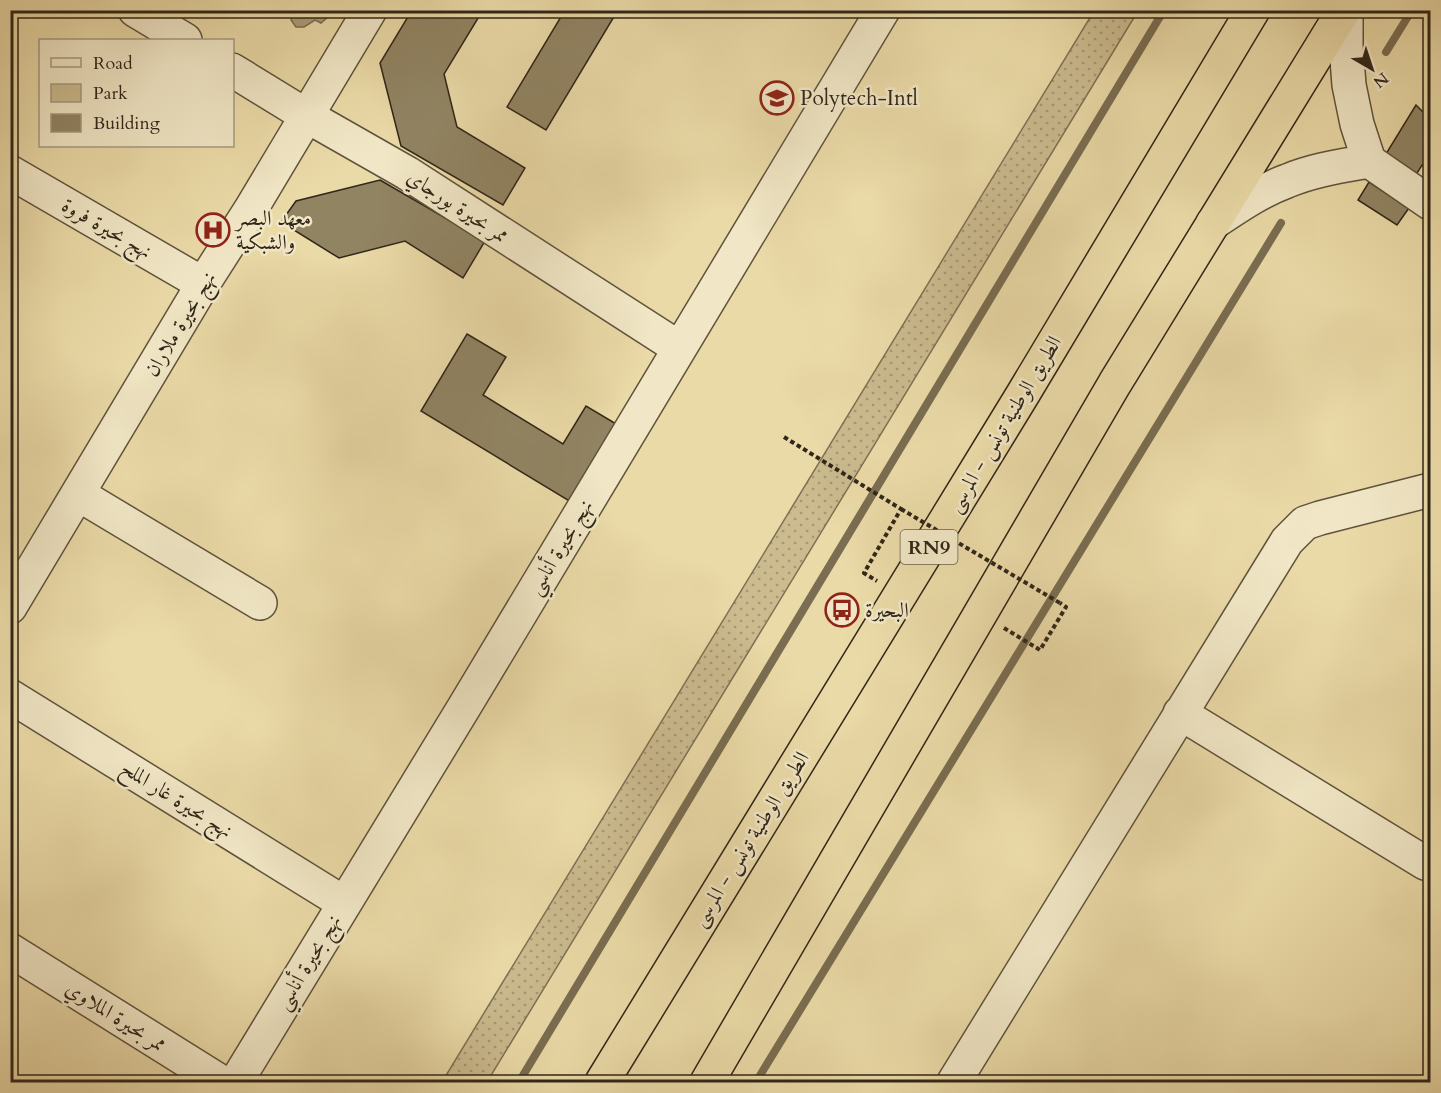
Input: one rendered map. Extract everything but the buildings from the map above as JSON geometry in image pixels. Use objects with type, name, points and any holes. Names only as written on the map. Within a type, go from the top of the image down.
[{"type":"highway","name":"الطريق الوطنية تونس - المرسى","points":[[602,1083],[1029,384],[1253,10]]},
{"type":"highway","points":[[707,1083],[1115,383],[1345,10]]},
{"type":"street","points":[[135,10],[183,39]]},
{"type":"street","name":"نهج بحيرة ملاران","points":[[10,607],[370,10]]},
{"type":"street","name":"نهج بحيرة أناسي","points":[[236,1083],[883,10]]},
{"type":"street","points":[[1345,10],[1349,85],[1357,124],[1369,161],[1431,203]]},
{"type":"street","name":"ممر بحيرة بورجاي","points":[[234,71],[407,173],[680,348]]},
{"type":"street","points":[[1213,223],[1248,199],[1286,181],[1326,168],[1369,161]]},
{"type":"street","name":"نهج بحيرة فروة","points":[[10,172],[203,284]]},
{"type":"street","points":[[954,1083],[1287,541],[1305,523],[1431,490]]},
{"type":"street","points":[[78,494],[260,603]]},
{"type":"street","name":"نهج بحيرة غار الملح","points":[[10,696],[344,903]]},
{"type":"street","points":[[1180,713],[1425,863],[1431,864]]},
{"type":"street","name":"ممر بحيرة الملاوي","points":[[10,950],[221,1083]]},
{"type":"path","points":[[784,437],[1066,607],[1040,650],[980,613]]},
{"type":"path","points":[[870,562],[901,509]]},
{"type":"green space","points":[[1094,11],[1138,11],[487,1082],[442,1082]]},
{"type":"water","points":[[293,11],[317,11],[328,17],[321,23],[315,20],[304,27],[296,27],[291,20]]},
{"type":"waterway","points":[[519,1082],[1164,10]]},
{"type":"waterway","points":[[1386,52],[1412,10]]},
{"type":"waterway","points":[[756,1082],[1281,223]]},
{"type":"place","name":"Polytech-Intl","points":[[777,98]]},
{"type":"place","name":"معهد البصر والشبكية","points":[[213,230]]},
{"type":"place","name":"البحيرة","points":[[842,610]]}]
